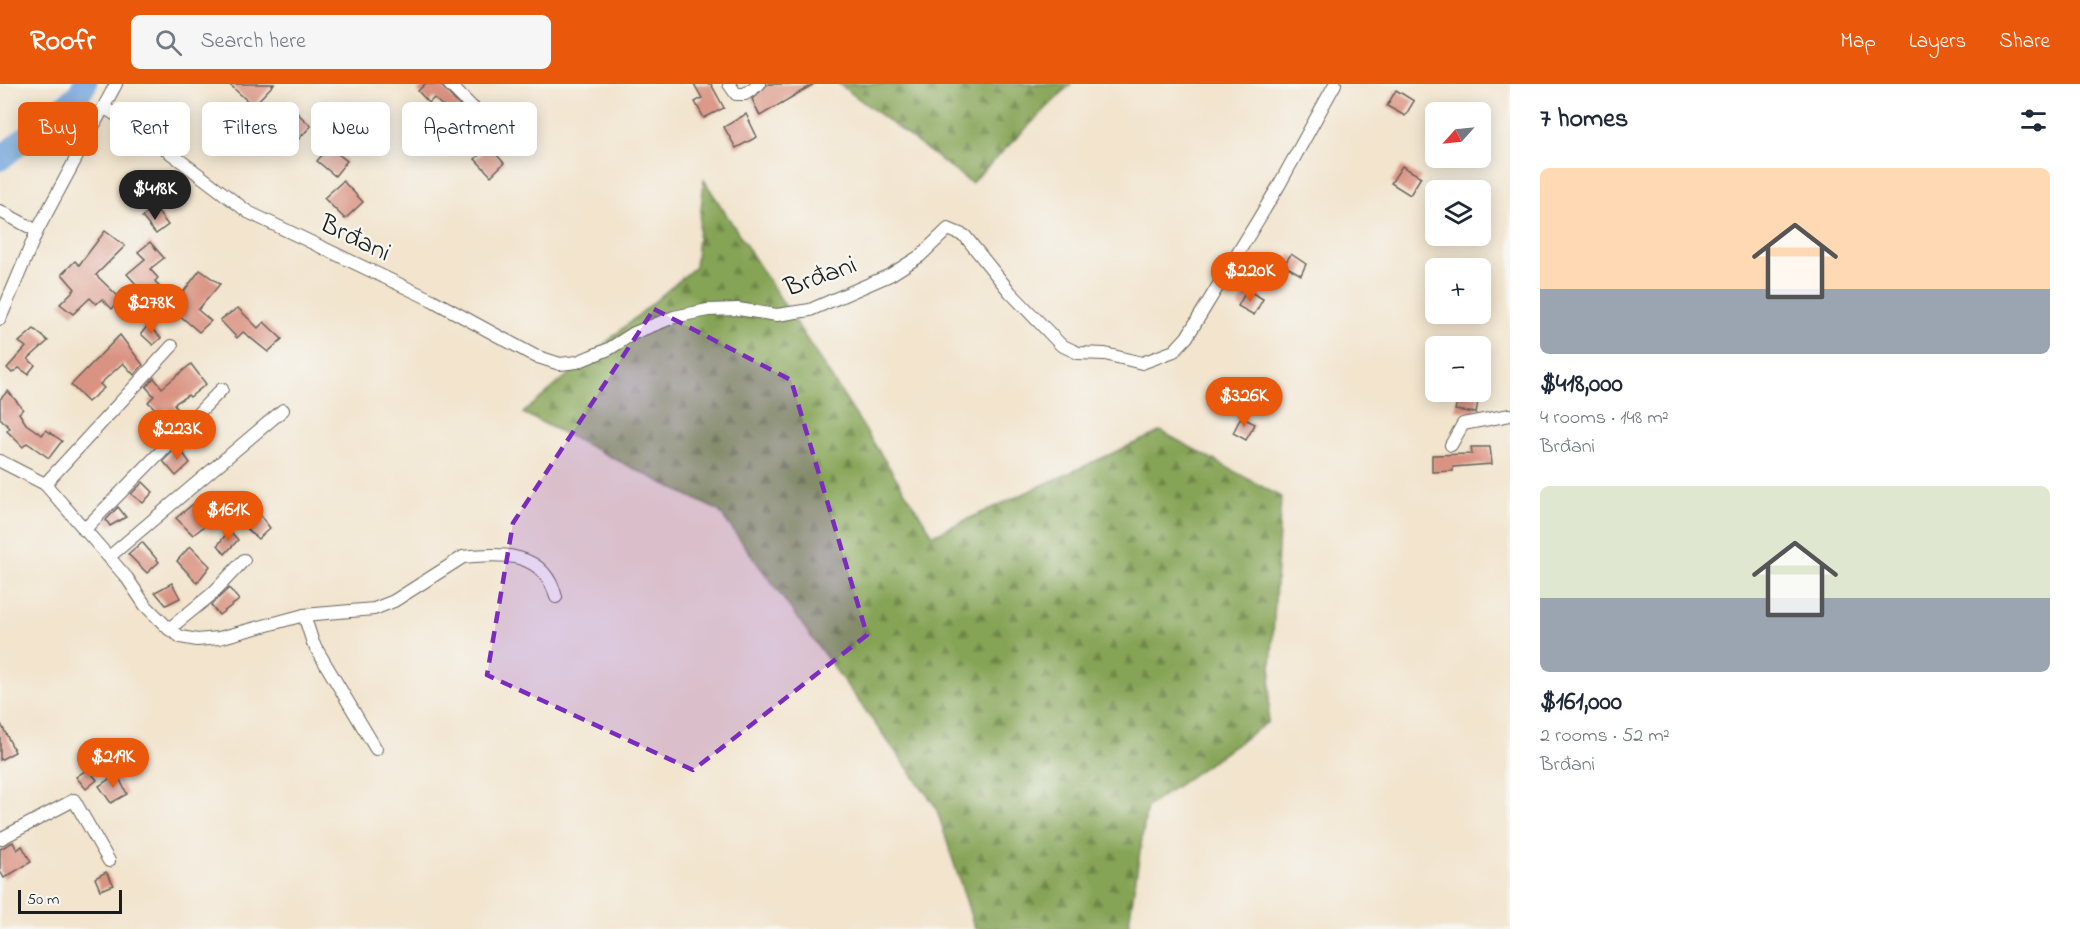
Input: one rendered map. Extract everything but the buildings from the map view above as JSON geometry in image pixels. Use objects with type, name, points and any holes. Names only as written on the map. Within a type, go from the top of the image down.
[{"type":"street","points":[[0,319],[37,231],[116,84]]},
{"type":"street","points":[[448,84],[467,102]]},
{"type":"street","points":[[729,84],[735,94],[745,94],[759,84]]},
{"type":"street","name":"Brđani","points":[[105,108],[148,136],[248,212],[432,300],[535,356],[560,364],[578,362],[609,349],[634,333],[674,317],[708,310],[738,309],[777,315],[810,310],[890,275],[920,256],[948,229],[965,236],[1010,292],[1061,345],[1078,353],[1105,354],[1142,363],[1173,351],[1187,337],[1278,187],[1335,84]]},
{"type":"street","points":[[0,211],[37,231]]},
{"type":"street","points":[[45,484],[172,346]]},
{"type":"street","points":[[84,531],[222,389]]},
{"type":"street","points":[[109,557],[283,410]]},
{"type":"street","points":[[1451,445],[1462,424],[1510,415]]},
{"type":"street","points":[[0,461],[45,484],[109,557],[145,605],[169,629],[181,637],[197,640],[219,638],[304,615],[374,609],[394,602],[463,557],[502,555],[525,560],[542,568],[552,582],[556,597]]},
{"type":"street","points":[[169,629],[212,594],[244,560]]},
{"type":"street","points":[[304,615],[313,643],[376,749]]},
{"type":"street","points":[[0,839],[74,800],[110,861]]},
{"type":"highlighted area","points":[[654,309],[791,380],[867,635],[693,770],[487,675],[513,523]]},
{"type":"green space","points":[[839,84],[1071,84],[971,183]]},
{"type":"green space","points":[[704,180],[933,535],[1161,431],[1281,497],[1268,722],[1147,807],[1128,929],[975,929],[936,807],[719,511],[523,413],[695,267]]},
{"type":"waterway","points":[[0,159],[78,95],[85,84]]}]
